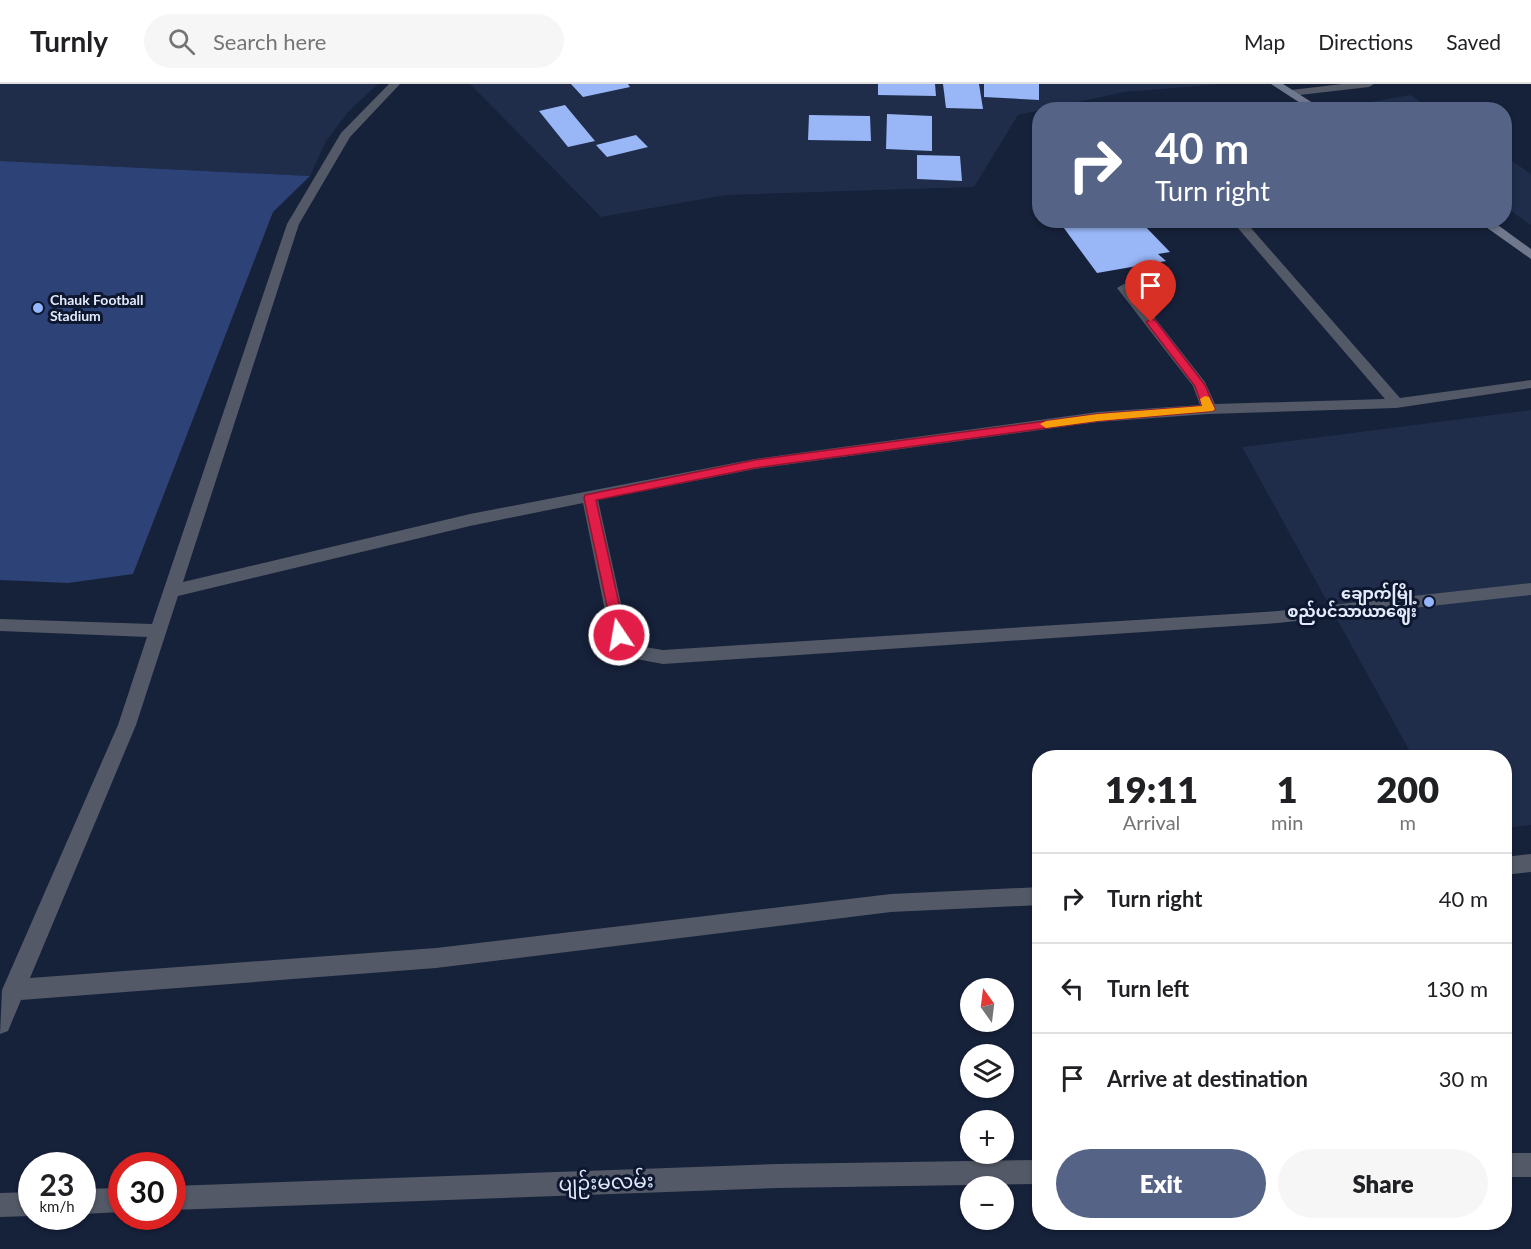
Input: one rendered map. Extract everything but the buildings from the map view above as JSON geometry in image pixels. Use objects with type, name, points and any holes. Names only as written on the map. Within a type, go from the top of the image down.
[{"type":"main road","points":[[1276,84],[1306,102]]},
{"type":"main road","points":[[1493,228],[1531,255]]},
{"type":"street","points":[[0,1023],[127,725],[293,224],[345,135],[395,84]]},
{"type":"street","points":[[1291,93],[1369,84]]},
{"type":"street","points":[[1244,228],[1396,403]]},
{"type":"street","points":[[1124,288],[1200,385],[1209,409]]},
{"type":"street","points":[[172,591],[470,520],[755,464],[1098,417],[1209,409],[1396,403],[1531,384]]},
{"type":"street","points":[[590,498],[619,635],[626,651],[663,657],[1278,617],[1531,589]]},
{"type":"street","points":[[0,625],[159,631]]},
{"type":"street","points":[[1512,865],[1531,863]]},
{"type":"street","points":[[13,990],[436,958],[891,903],[1032,896]]},
{"type":"street","points":[[1512,1165],[1531,1165]]},
{"type":"street","name":"ပျဉ်းမလမ်း","points":[[186,1197],[777,1176],[1032,1172]]},
{"type":"street","points":[[0,1205],[18,1204]]},
{"type":"shaded area","points":[[0,84],[378,84],[349,111],[326,141],[310,176],[0,161]]},
{"type":"shaded area","points":[[470,84],[1222,84],[1124,92],[1078,102],[1032,102],[1032,112],[1018,115],[974,187],[726,195],[601,217]]},
{"type":"shaded area","points":[[1410,95],[1421,102],[1371,102]]},
{"type":"shaded area","points":[[0,161],[310,176],[273,212],[133,574],[68,583],[0,580]]},
{"type":"shaded area","points":[[1512,161],[1531,174],[1531,225],[1512,212]]},
{"type":"shaded area","name":"ချောက်မြို့ စည်ပင်သာယာဈေး","points":[[1531,410],[1531,825],[1512,827],[1512,750],[1409,750],[1242,447]]},
{"type":"slow traffic","points":[[1046,424],[1098,417],[1209,409],[1205,399]]},
{"type":"place","name":"Chauk Football Stadium","points":[[38,308]]},
{"type":"place","name":"ချောက်မြို့ စည်ပင်သာယာဈေး","points":[[1429,602]]},
{"type":"route","points":[[619,635],[590,498],[755,464],[1098,417],[1209,409],[1200,385],[1151,322]]}]
